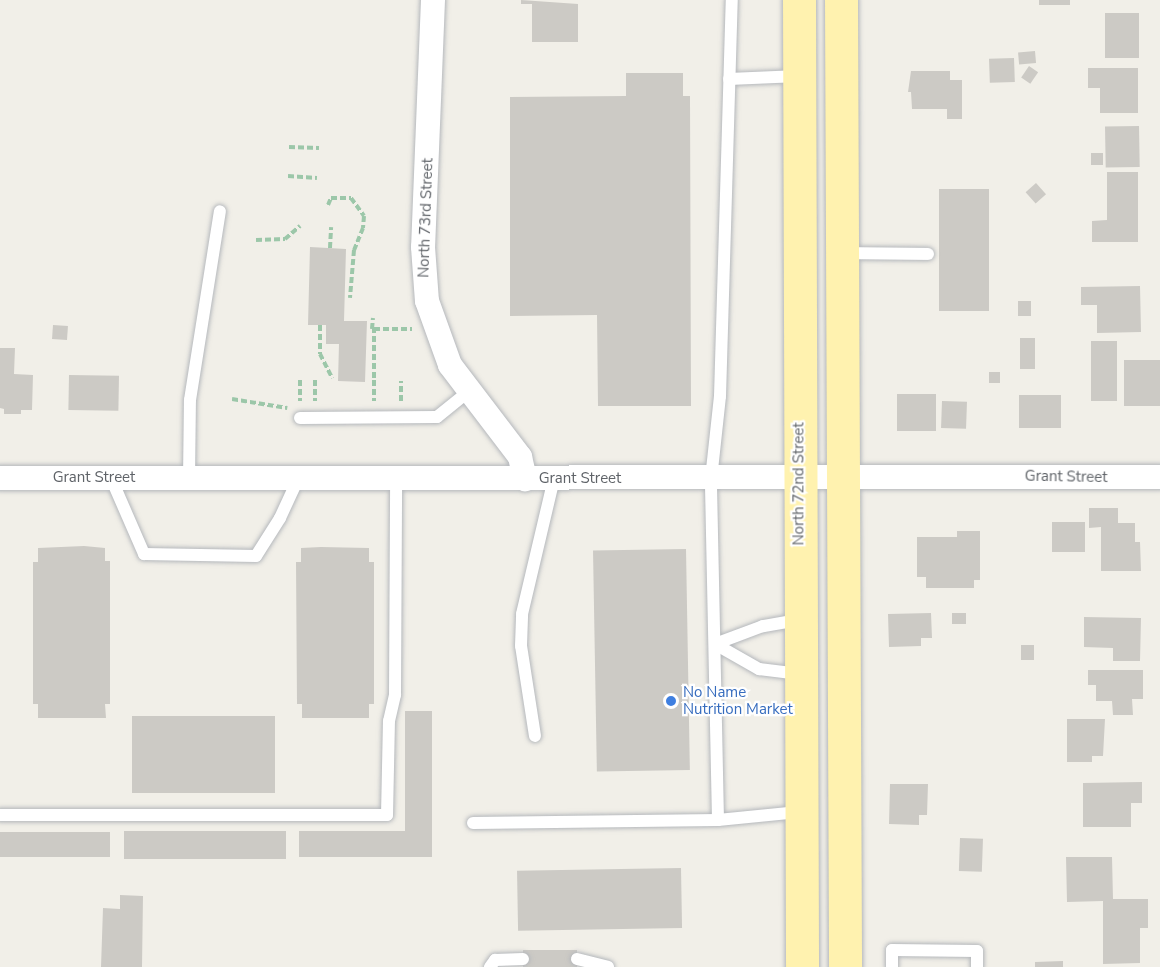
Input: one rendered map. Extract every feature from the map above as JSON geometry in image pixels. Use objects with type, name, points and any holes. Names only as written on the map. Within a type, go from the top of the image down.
[{"type":"main road","name":"North 72nd Street","points":[[799,0],[802,967]]},
{"type":"main road","points":[[842,0],[845,967]]},
{"type":"street","name":"North 73rd Street","points":[[433,0],[424,283],[439,342],[468,392],[520,457],[525,479]]},
{"type":"street","name":"Grant Street","points":[[0,478],[1160,477]]},
{"type":"lane","points":[[718,820],[711,479],[720,396],[732,0]]},
{"type":"lane","points":[[729,79],[799,76]]},
{"type":"lane","points":[[189,478],[190,400],[220,211]]},
{"type":"lane","points":[[843,253],[928,254]]},
{"type":"lane","points":[[297,414],[437,417],[468,392]]},
{"type":"lane","points":[[111,478],[144,554],[256,556],[280,518],[298,479]]},
{"type":"lane","points":[[0,814],[387,814],[389,722],[395,696],[396,479]]},
{"type":"lane","points":[[535,736],[521,646],[522,614],[554,479]]},
{"type":"lane","points":[[715,645],[763,626],[800,619]]},
{"type":"lane","points":[[715,645],[759,669],[800,674]]},
{"type":"lane","points":[[473,823],[718,820],[801,812]]},
{"type":"lane","points":[[891,967],[892,950],[977,951],[977,967]]},
{"type":"lane","points":[[490,967],[495,960],[523,959]]},
{"type":"lane","points":[[577,959],[608,967]]},
{"type":"path","points":[[289,147],[319,148]]},
{"type":"path","points":[[288,176],[317,178]]},
{"type":"path","points":[[328,205],[331,198],[351,198],[364,216],[362,232],[354,249],[350,298]]},
{"type":"path","points":[[256,240],[285,239],[300,226]]},
{"type":"path","points":[[330,248],[331,227]]},
{"type":"path","points":[[373,318],[371,329],[374,401]]},
{"type":"path","points":[[320,325],[320,354],[332,378]]},
{"type":"path","points":[[371,329],[421,329]]},
{"type":"path","points":[[300,380],[300,401]]},
{"type":"path","points":[[315,380],[315,401]]},
{"type":"path","points":[[401,381],[401,401]]},
{"type":"path","points":[[232,399],[297,414]]},
{"type":"building","points":[[521,0],[578,4],[578,42],[532,42],[532,4],[521,4]]},
{"type":"building","points":[[1039,0],[1070,0],[1070,5],[1039,5]]},
{"type":"building","points":[[1105,13],[1139,13],[1139,58],[1105,58]]},
{"type":"building","points":[[1035,51],[1036,63],[1019,64],[1018,52]]},
{"type":"building","points":[[1014,58],[1015,82],[990,83],[989,59]]},
{"type":"building","points":[[1029,66],[1038,72],[1030,84],[1021,78]]},
{"type":"building","points":[[1088,68],[1138,68],[1138,113],[1100,113],[1100,88],[1088,88]]},
{"type":"building","points":[[911,71],[950,71],[950,80],[962,80],[962,119],[947,119],[947,109],[912,109],[911,92],[908,92]]},
{"type":"building","points":[[626,73],[683,73],[683,96],[690,96],[691,406],[598,406],[597,315],[510,316],[510,97],[626,96]]},
{"type":"building","points":[[1139,126],[1140,167],[1106,168],[1105,127]]},
{"type":"building","points":[[1091,153],[1103,153],[1103,165],[1091,165]]},
{"type":"building","points":[[1107,172],[1138,172],[1138,242],[1092,242],[1092,221],[1107,220]]},
{"type":"building","points":[[1036,183],[1046,194],[1036,204],[1026,192]]},
{"type":"building","points":[[939,189],[989,189],[989,311],[939,311]]},
{"type":"building","points":[[310,247],[346,249],[344,321],[367,321],[365,382],[338,381],[339,344],[326,344],[326,325],[308,325]]},
{"type":"building","points":[[1140,286],[1141,332],[1097,333],[1097,305],[1081,305],[1081,287]]},
{"type":"building","points":[[1018,301],[1031,301],[1031,316],[1018,316]]},
{"type":"building","points":[[53,325],[68,326],[67,340],[52,339]]},
{"type":"building","points":[[1020,338],[1035,338],[1035,369],[1020,369]]},
{"type":"building","points":[[1091,341],[1117,341],[1117,401],[1091,401]]},
{"type":"building","points":[[0,348],[15,348],[14,374],[33,375],[32,410],[21,410],[21,414],[4,414],[4,409],[0,408]]},
{"type":"building","points":[[1124,360],[1160,360],[1160,406],[1124,406]]},
{"type":"building","points":[[989,372],[1000,372],[1000,383],[989,383]]},
{"type":"building","points":[[69,375],[119,376],[118,411],[68,410]]},
{"type":"building","points":[[897,394],[936,394],[936,431],[897,431]]},
{"type":"building","points":[[1019,395],[1061,395],[1061,428],[1019,428]]},
{"type":"building","points":[[942,401],[967,402],[966,429],[941,428]]},
{"type":"building","points":[[1089,508],[1118,508],[1118,523],[1135,523],[1135,542],[1140,542],[1141,571],[1101,571],[1101,527],[1089,528]]},
{"type":"building","points":[[1052,522],[1085,522],[1085,552],[1052,552]]},
{"type":"building","points":[[957,531],[980,531],[980,580],[974,580],[974,588],[926,588],[926,577],[917,577],[917,537],[957,537]]},
{"type":"building","points":[[84,546],[105,548],[105,561],[110,561],[110,704],[105,704],[106,718],[38,718],[38,704],[33,704],[33,562],[38,562],[38,548]]},
{"type":"building","points":[[301,548],[369,548],[369,562],[374,562],[374,704],[369,704],[369,718],[302,718],[302,704],[297,704],[296,562],[301,562]]},
{"type":"building","points":[[686,549],[690,770],[597,772],[593,551]]},
{"type":"building","points":[[931,613],[932,638],[921,638],[921,646],[889,647],[888,614]]},
{"type":"building","points":[[952,613],[966,613],[966,624],[952,624]]},
{"type":"building","points":[[1084,617],[1141,618],[1140,661],[1113,661],[1113,648],[1084,647]]},
{"type":"building","points":[[1021,645],[1034,645],[1034,660],[1021,660]]},
{"type":"building","points":[[1088,670],[1143,670],[1143,699],[1132,699],[1133,715],[1113,715],[1112,701],[1096,701],[1096,685],[1088,685]]},
{"type":"building","points":[[405,711],[432,711],[432,857],[299,857],[299,831],[405,831]]},
{"type":"building","points":[[132,716],[275,716],[275,793],[132,793]]},
{"type":"building","points":[[1067,719],[1105,719],[1103,756],[1092,756],[1092,762],[1067,762]]},
{"type":"building","points":[[1142,782],[1142,803],[1131,803],[1131,827],[1083,827],[1083,783]]},
{"type":"building","points":[[890,784],[928,784],[927,815],[919,815],[919,825],[889,824]]},
{"type":"building","points":[[124,831],[286,831],[286,859],[124,859]]},
{"type":"building","points":[[0,832],[110,832],[110,857],[0,857]]},
{"type":"building","points":[[960,838],[983,839],[982,872],[959,871]]},
{"type":"building","points":[[1066,857],[1112,857],[1113,899],[1148,899],[1148,928],[1140,928],[1140,963],[1103,964],[1103,901],[1067,902]]},
{"type":"building","points":[[681,868],[682,928],[518,931],[517,871]]},
{"type":"building","points":[[120,895],[143,896],[142,967],[101,967],[103,908],[120,909]]},
{"type":"building","points":[[523,950],[577,950],[577,967],[523,967]]},
{"type":"building","points":[[1063,961],[1063,967],[1035,967],[1035,962]]},
{"type":"place","name":"No Name Nutrition Market","points":[[671,701]]}]
